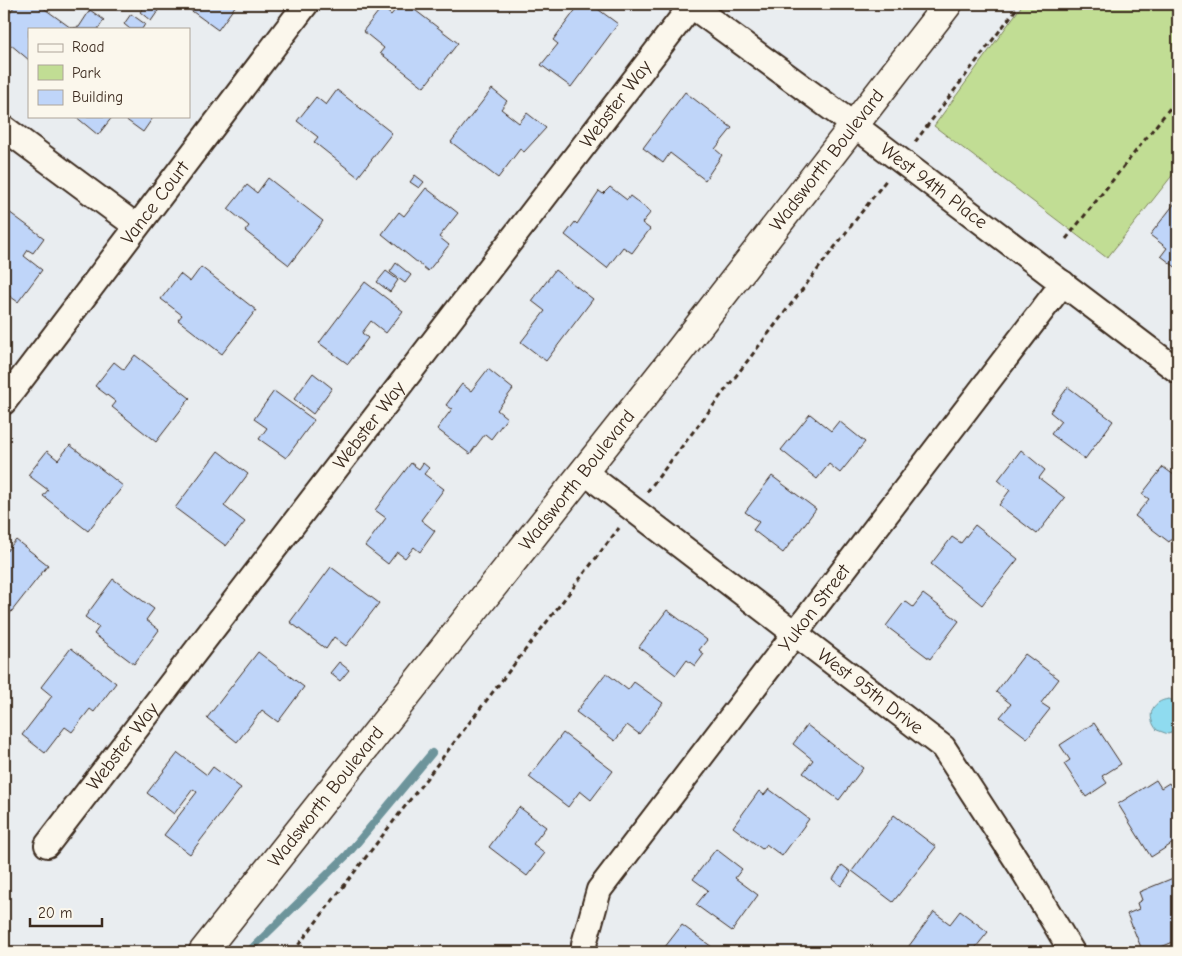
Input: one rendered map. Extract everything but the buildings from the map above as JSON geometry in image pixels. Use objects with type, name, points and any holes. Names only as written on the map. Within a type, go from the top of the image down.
[{"type":"street","name":"Vance Court","points":[[4,402],[306,4]]},
{"type":"street","name":"Wadsworth Boulevard","points":[[203,952],[414,689],[948,4]]},
{"type":"street","name":"West 94th Place","points":[[690,5],[901,160],[1178,371]]},
{"type":"street","name":"Webster Way","points":[[47,845],[690,5]]},
{"type":"street","points":[[4,128],[136,226]]},
{"type":"street","name":"Yukon Street","points":[[585,948],[599,890],[1063,283]]},
{"type":"street","name":"West 95th Drive","points":[[583,471],[797,633],[943,747],[1021,867],[1072,952]]},
{"type":"path","points":[[293,952],[634,510],[1020,4]]},
{"type":"path","points":[[1066,239],[1170,108],[1178,101]]},
{"type":"green space","points":[[1023,4],[1178,4],[1178,168],[1107,258],[934,126]]},
{"type":"water","points":[[1169,699],[1178,703],[1178,730],[1168,734],[1157,730],[1151,715],[1154,706],[1163,700]]},
{"type":"waterway","points":[[248,952],[347,855],[432,753]]}]
